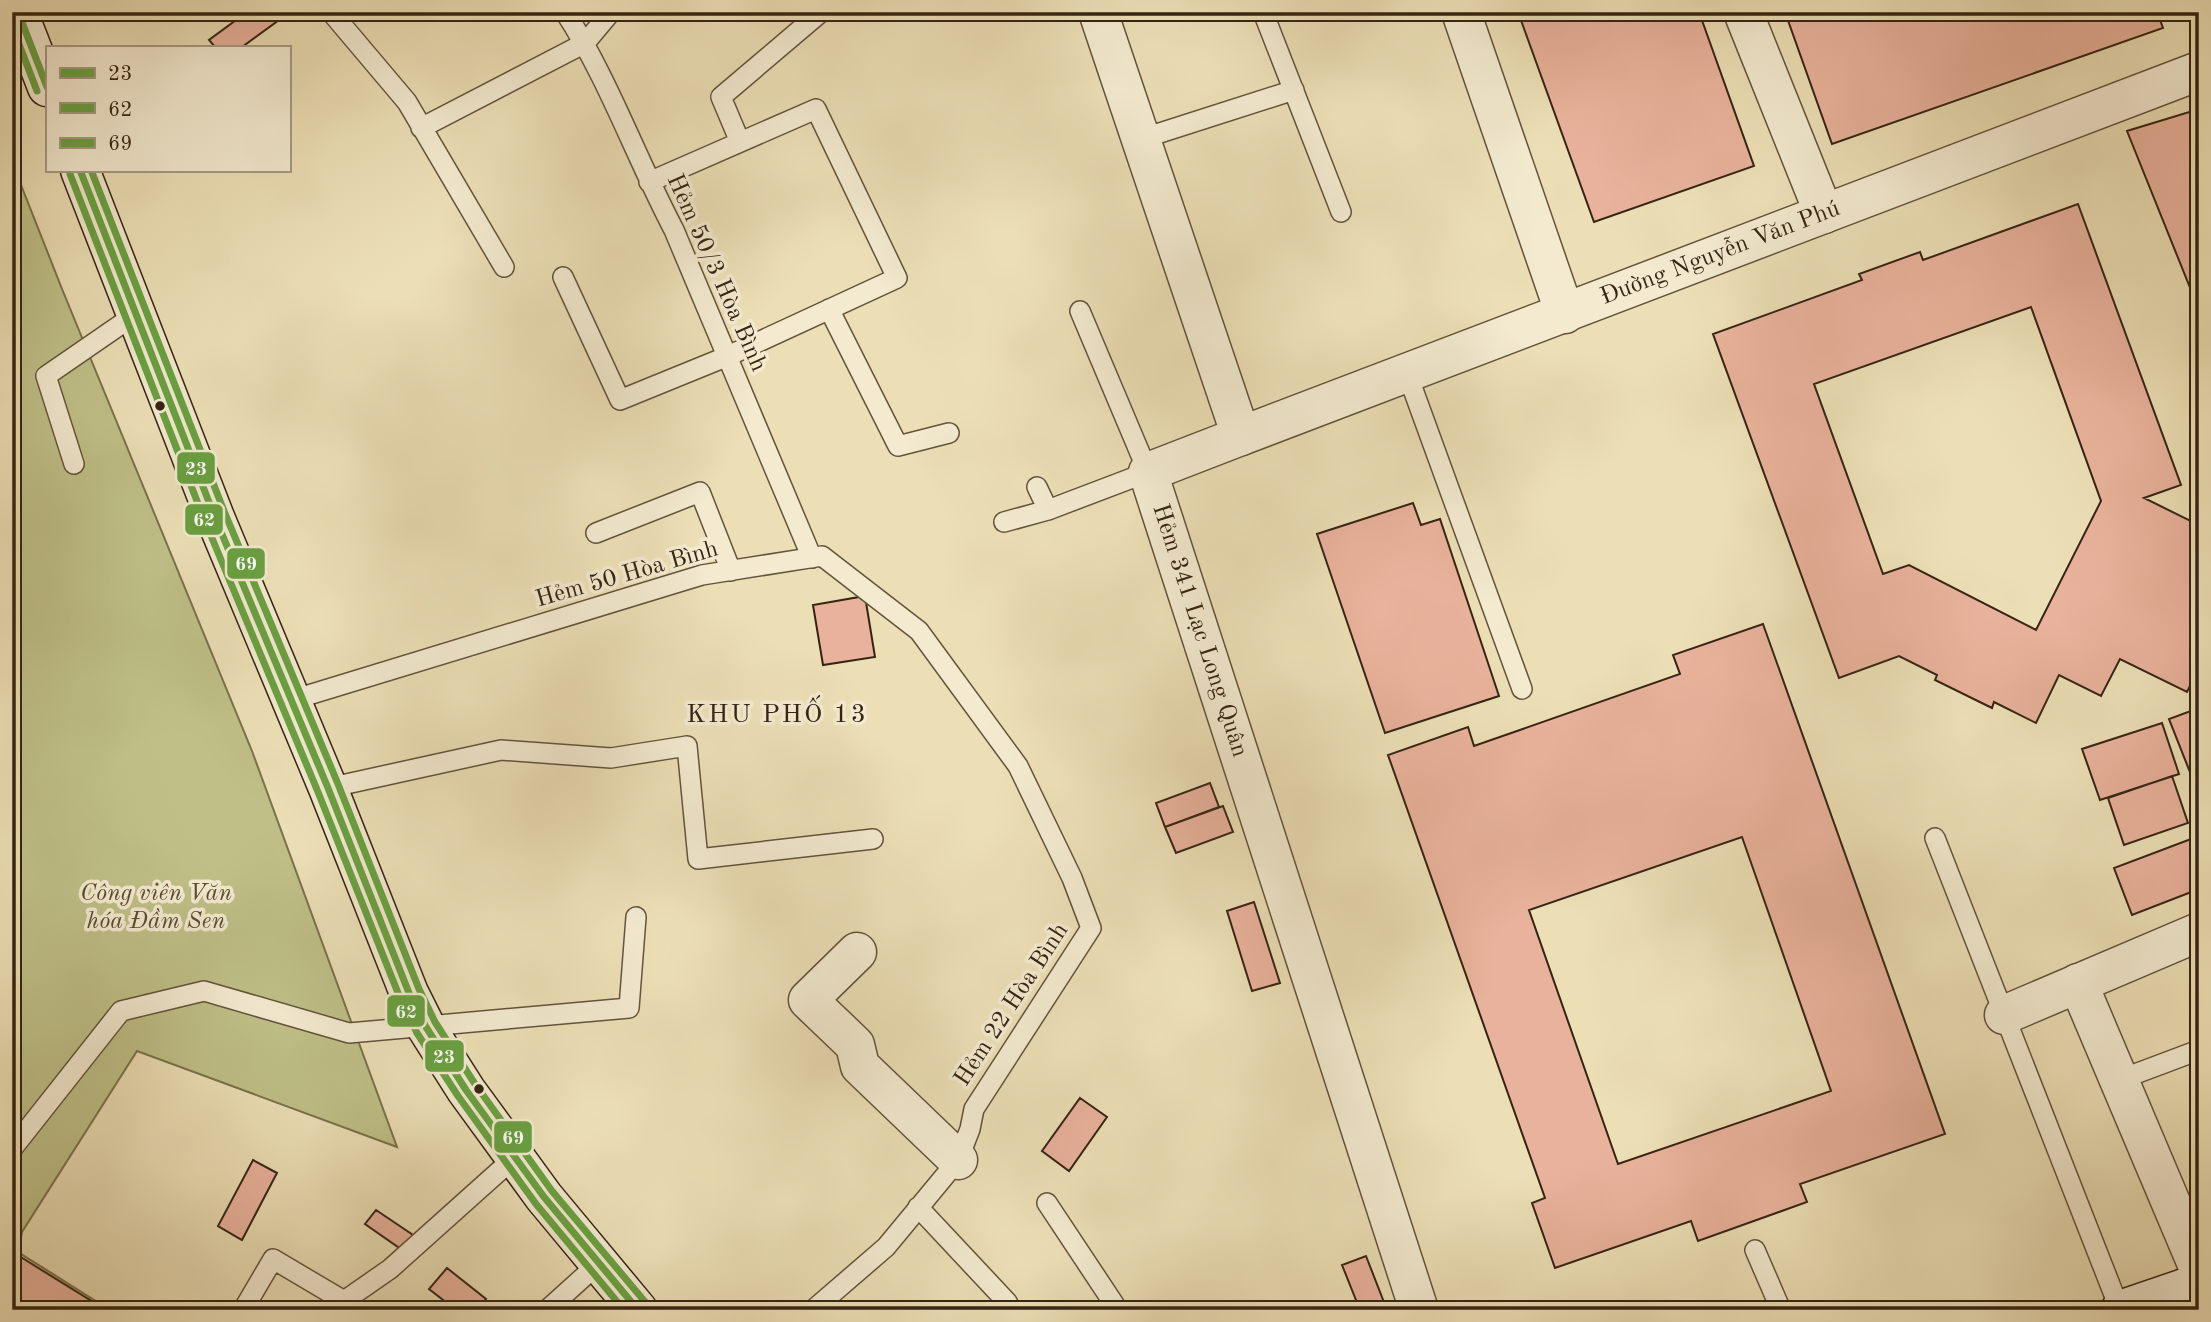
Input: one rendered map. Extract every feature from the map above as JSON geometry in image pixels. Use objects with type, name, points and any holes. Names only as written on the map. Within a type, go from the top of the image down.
[{"type":"street","points":[[18,12],[46,84]]},
{"type":"street","points":[[1098,12],[1241,436]]},
{"type":"street","points":[[1461,12],[1564,314]]},
{"type":"street","points":[[1743,12],[1825,214]]},
{"type":"street","name":"Đường Nguyễn Văn Phú","points":[[1241,436],[2199,71]]},
{"type":"street","points":[[81,172],[227,545],[328,788],[409,993],[426,1027],[466,1090],[544,1197],[638,1310]]},
{"type":"street","name":"Hẻm 341 Lạc Long Quân","points":[[1241,436],[1148,472],[1419,1310]]},
{"type":"street","points":[[2004,1015],[2199,932]]},
{"type":"street","points":[[858,953],[808,1000],[855,1045],[860,1066],[958,1160]]},
{"type":"street","points":[[2078,983],[2199,1269]]},
{"type":"street","points":[[2120,1310],[2199,1283]]},
{"type":"lane","points":[[331,12],[407,102],[504,267]]},
{"type":"lane","name":"Hẻm 50/3 Hòa Bình","points":[[565,12],[585,43],[674,230],[812,558]]},
{"type":"lane","points":[[421,128],[585,43],[611,12]]},
{"type":"lane","points":[[1263,12],[1341,212]]},
{"type":"lane","points":[[740,142],[721,97],[817,13]]},
{"type":"lane","points":[[1141,139],[1294,90]]},
{"type":"lane","points":[[563,277],[620,400],[728,356],[897,278],[816,109],[649,182]]},
{"type":"lane","points":[[829,309],[898,446],[949,433]]},
{"type":"lane","points":[[1004,522],[1048,510],[1148,472],[1080,311]]},
{"type":"lane","points":[[74,464],[46,376],[136,314]]},
{"type":"lane","points":[[1407,373],[1522,689]]},
{"type":"lane","points":[[1037,487],[1048,510]]},
{"type":"lane","points":[[596,533],[700,492],[731,571]]},
{"type":"lane","name":"Hẻm 22 Hòa Bình","points":[[812,558],[822,556],[919,631],[1018,766],[1072,878],[1091,928],[974,1109],[970,1129],[958,1160],[886,1247],[813,1310]]},
{"type":"lane","name":"Hẻm 50 Hòa Bình","points":[[292,700],[702,575],[812,558]]},
{"type":"lane","points":[[328,788],[501,750],[611,758],[687,746],[698,859],[873,839]]},
{"type":"lane","points":[[1935,838],[2120,1310]]},
{"type":"lane","points":[[12,1149],[121,1011],[204,991],[349,1034],[629,1008],[636,917]]},
{"type":"lane","points":[[2119,1080],[2199,1050]]},
{"type":"lane","points":[[243,1310],[273,1259],[344,1301],[390,1269],[515,1157]]},
{"type":"lane","points":[[1047,1203],[1118,1310]]},
{"type":"lane","points":[[918,1207],[1007,1302],[1011,1310]]},
{"type":"lane","points":[[1755,1250],[1781,1310]]},
{"type":"lane","points":[[547,1310],[599,1263]]},
{"type":"green space","name":"Công viên Văn hóa Đầm Sen","points":[[12,162],[252,751],[397,1147],[137,1051],[22,1232],[18,1252],[110,1310],[12,1310]]},
{"type":"building","points":[[247,12],[290,12],[243,46],[214,46],[209,40]]},
{"type":"building","points":[[1518,12],[1699,12],[1754,166],[1594,222]]},
{"type":"building","points":[[1785,12],[2157,12],[2163,28],[1832,144]]},
{"type":"building","points":[[2199,109],[2199,310],[2127,131]]},
{"type":"building","points":[[2078,204],[2181,485],[2144,498],[2199,525],[2199,667],[2187,692],[2120,659],[2101,696],[2059,675],[2036,723],[1994,702],[1992,708],[1935,680],[1937,675],[1899,656],[1839,678],[1713,334],[1862,280],[1859,274],[1920,252],[1923,260]],"holes":[[[2031,307],[2101,501],[2036,630],[1909,565],[1883,574],[1814,384]]]},
{"type":"building","points":[[1413,503],[1421,525],[1440,519],[1499,696],[1385,733],[1317,534]]},
{"type":"building","points":[[865,596],[875,657],[823,665],[813,605]]},
{"type":"building","points":[[1763,624],[1945,1134],[1800,1184],[1807,1202],[1698,1241],[1691,1221],[1555,1268],[1532,1203],[1545,1198],[1388,755],[1468,727],[1474,746],[1680,674],[1673,655]],"holes":[[[1742,837],[1831,1091],[1618,1164],[1529,910]]]},
{"type":"building","points":[[2199,708],[2199,795],[2169,719]]},
{"type":"building","points":[[2162,723],[2179,774],[2100,800],[2082,749]]},
{"type":"building","points":[[2172,776],[2188,823],[2124,845],[2108,798]]},
{"type":"building","points":[[1210,783],[1219,807],[1165,827],[1156,803]]},
{"type":"building","points":[[1223,806],[1233,832],[1176,853],[1165,827]]},
{"type":"building","points":[[2199,836],[2199,889],[2132,915],[2114,868]]},
{"type":"building","points":[[1254,902],[1280,983],[1252,991],[1227,911]]},
{"type":"building","points":[[1080,1098],[1107,1117],[1069,1171],[1042,1151]]},
{"type":"building","points":[[253,1160],[277,1173],[242,1240],[218,1226]]},
{"type":"building","points":[[376,1210],[419,1239],[408,1254],[365,1224]]},
{"type":"building","points":[[19,1256],[106,1310],[12,1310],[12,1268]]},
{"type":"building","points":[[1366,1256],[1387,1310],[1360,1310],[1342,1265]]},
{"type":"building","points":[[447,1268],[486,1299],[477,1310],[456,1310],[429,1289]]},
{"type":"transit line","name":"23","points":[[18,12],[46,84]]},
{"type":"transit line","name":"62","points":[[12,26],[37,91]]},
{"type":"transit line","name":"23","points":[[81,172],[214,515],[328,788],[409,993],[426,1027],[466,1090],[544,1197],[638,1310]]},
{"type":"transit line","name":"69","points":[[92,172],[224,511],[338,784],[419,989],[435,1022],[475,1084],[552,1191],[646,1303]]},
{"type":"transit line","name":"62","points":[[70,174],[204,519],[318,792],[400,998],[417,1033],[458,1096],[536,1204],[624,1310]]},
{"type":"district","name":"KHU PHỐ 13","points":[[777,715]]}]
